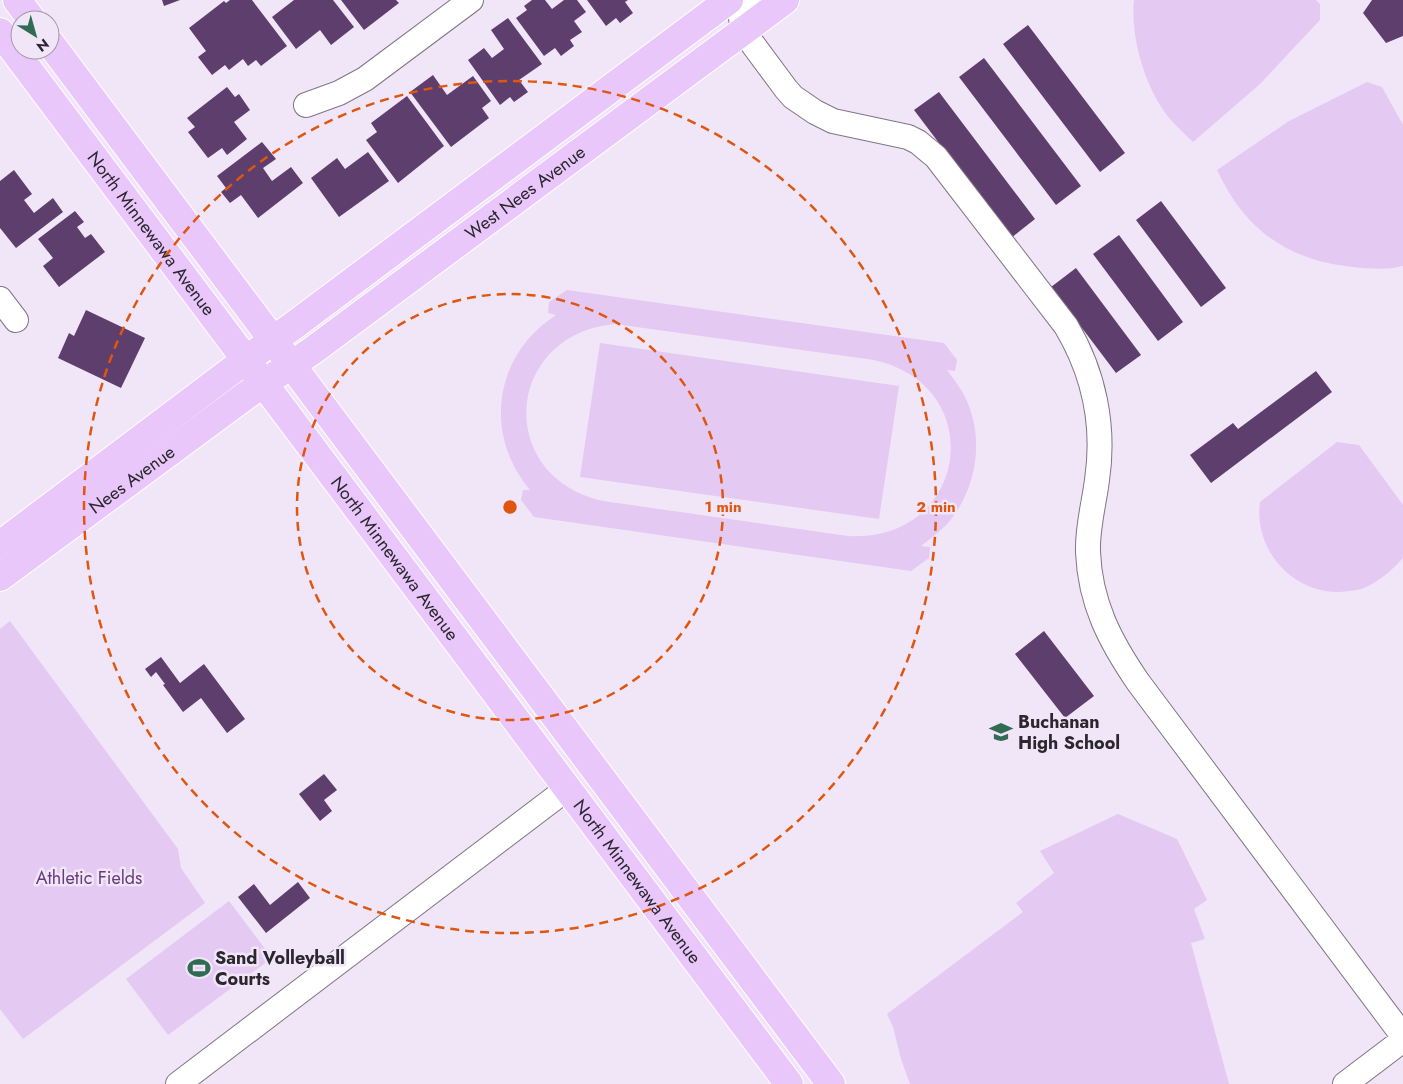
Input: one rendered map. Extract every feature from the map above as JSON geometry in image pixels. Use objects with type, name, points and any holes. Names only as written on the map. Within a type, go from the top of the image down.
[{"type":"main road","name":"West Nees Avenue","points":[[246,359],[729,0]]},
{"type":"main road","name":"West Nees Avenue","points":[[264,383],[292,365],[785,0]]},
{"type":"main road","name":"North Minnewawa Avenue","points":[[0,32],[789,1084]]},
{"type":"main road","name":"North Minnewawa Avenue","points":[[60,56],[830,1084]]},
{"type":"main road","name":"Nees Avenue","points":[[0,545],[246,359]]},
{"type":"main road","name":"Nees Avenue","points":[[0,576],[264,383]]},
{"type":"main road","points":[[568,788],[595,769]]},
{"type":"street","points":[[306,105],[339,93],[365,78],[471,0]]},
{"type":"street","points":[[757,0],[744,12],[741,18],[743,31],[786,90],[802,104],[832,121],[908,137],[918,142],[936,157],[1066,326],[1083,360],[1093,389],[1098,415],[1100,432],[1098,471],[1089,530],[1088,552],[1093,589],[1107,632],[1118,653],[1138,682],[1403,1036]]},
{"type":"street","points":[[0,299],[16,320]]},
{"type":"street","points":[[178,1084],[568,788]]},
{"type":"street","points":[[1345,1084],[1403,1040]]},
{"type":"green space","points":[[1134,0],[1316,0],[1320,4],[1320,20],[1260,84],[1193,142],[1162,108],[1147,79],[1137,47],[1133,15]]},
{"type":"green space","points":[[1367,82],[1382,87],[1403,125],[1403,266],[1384,269],[1329,263],[1288,249],[1255,225],[1228,191],[1217,170],[1289,121]]},
{"type":"green space","points":[[567,290],[944,343],[957,360],[955,371],[947,370],[967,401],[976,435],[975,464],[967,492],[949,522],[921,546],[930,547],[929,558],[911,571],[534,517],[521,500],[523,490],[530,490],[515,468],[506,445],[501,421],[502,396],[508,373],[519,351],[535,332],[556,315],[548,313],[549,302]],"holes":[[[615,324],[874,360],[911,375],[936,399],[949,429],[950,460],[940,490],[919,515],[888,532],[848,536],[603,501],[568,487],[543,465],[530,437],[526,407],[534,378],[551,352],[578,333]]]},
{"type":"green space","points":[[600,343],[899,386],[879,519],[580,477]]},
{"type":"green space","points":[[1337,442],[1359,445],[1403,505],[1403,558],[1385,575],[1364,588],[1330,592],[1313,588],[1297,580],[1283,569],[1272,555],[1264,539],[1260,521],[1260,502]]},
{"type":"green space","name":"Athletic Fields","points":[[10,621],[178,849],[181,868],[205,903],[23,1039],[0,1009],[0,629]]},
{"type":"green space","points":[[1118,814],[1177,839],[1207,900],[1194,909],[1205,939],[1191,943],[1229,1084],[910,1084],[893,1027],[887,1014],[1023,912],[1016,903],[1054,873],[1040,851]]},
{"type":"green space","name":"Sand Volleyball Courts","points":[[229,901],[272,958],[168,1035],[126,979]]},
{"type":"building","points":[[162,0],[180,0],[164,6]]},
{"type":"building","points":[[230,0],[252,0],[287,46],[261,66],[256,60],[248,66],[243,59],[229,70],[225,65],[212,75],[198,57],[206,51],[189,28],[224,1],[226,3]]},
{"type":"building","points":[[294,0],[333,0],[354,27],[331,45],[320,30],[296,49],[272,17]]},
{"type":"building","points":[[341,0],[396,0],[399,3],[364,30]]},
{"type":"building","points":[[532,0],[545,0],[552,9],[564,0],[577,0],[586,12],[574,21],[582,32],[570,40],[574,46],[561,56],[555,48],[544,56],[516,18],[527,10],[524,6]]},
{"type":"building","points":[[587,0],[628,0],[625,2],[633,13],[620,23],[616,18],[606,26]]},
{"type":"building","points":[[1372,0],[1403,0],[1403,36],[1386,43],[1363,13]]},
{"type":"building","points":[[508,18],[542,64],[519,80],[528,92],[514,102],[510,97],[500,105],[468,60],[484,48],[492,58],[504,49],[491,30]]},
{"type":"building","points":[[1028,25],[1125,153],[1100,172],[1003,44]]},
{"type":"building","points":[[984,58],[1081,186],[1056,205],[959,77]]},
{"type":"building","points":[[433,75],[447,95],[473,76],[491,101],[482,108],[489,118],[451,147],[410,92]]},
{"type":"building","points":[[227,87],[235,97],[239,94],[250,110],[234,122],[247,139],[227,155],[222,148],[208,158],[188,132],[195,127],[187,118]]},
{"type":"building","points":[[939,92],[1035,219],[1011,238],[914,110]]},
{"type":"building","points":[[407,96],[444,146],[398,183],[366,140],[377,132],[371,123]]},
{"type":"building","points":[[262,142],[276,159],[263,168],[272,181],[291,167],[303,183],[258,218],[241,195],[230,203],[221,192],[226,188],[217,176]]},
{"type":"building","points":[[368,152],[389,181],[339,217],[311,178],[337,158],[345,169]]},
{"type":"building","points":[[14,170],[32,194],[24,200],[34,213],[53,198],[63,212],[16,248],[0,228],[0,181]]},
{"type":"building","points":[[1161,201],[1226,288],[1201,307],[1136,220]]},
{"type":"building","points":[[75,211],[84,222],[77,227],[85,238],[91,234],[105,252],[59,287],[43,266],[53,258],[38,239]]},
{"type":"building","points":[[1119,235],[1183,322],[1158,341],[1093,254]]},
{"type":"building","points":[[1076,268],[1141,355],[1116,373],[1051,287]]},
{"type":"building","points":[[86,310],[145,338],[121,388],[58,358],[69,333],[74,336]]},
{"type":"building","points":[[1316,371],[1332,392],[1211,483],[1190,455],[1233,423],[1238,429]]},
{"type":"building","points":[[1044,631],[1094,696],[1065,718],[1015,654]]},
{"type":"building","points":[[161,657],[180,683],[204,664],[245,719],[227,733],[201,698],[183,712],[156,672],[151,677],[145,669]]},
{"type":"building","points":[[324,774],[337,790],[324,800],[332,811],[320,821],[299,794]]},
{"type":"building","points":[[298,882],[310,898],[266,933],[238,897],[254,884],[270,905]]},
{"type":"place","name":"Buchanan High School","points":[[1001,732]]},
{"type":"place","name":"Sand Volleyball Courts","points":[[199,968]]}]
